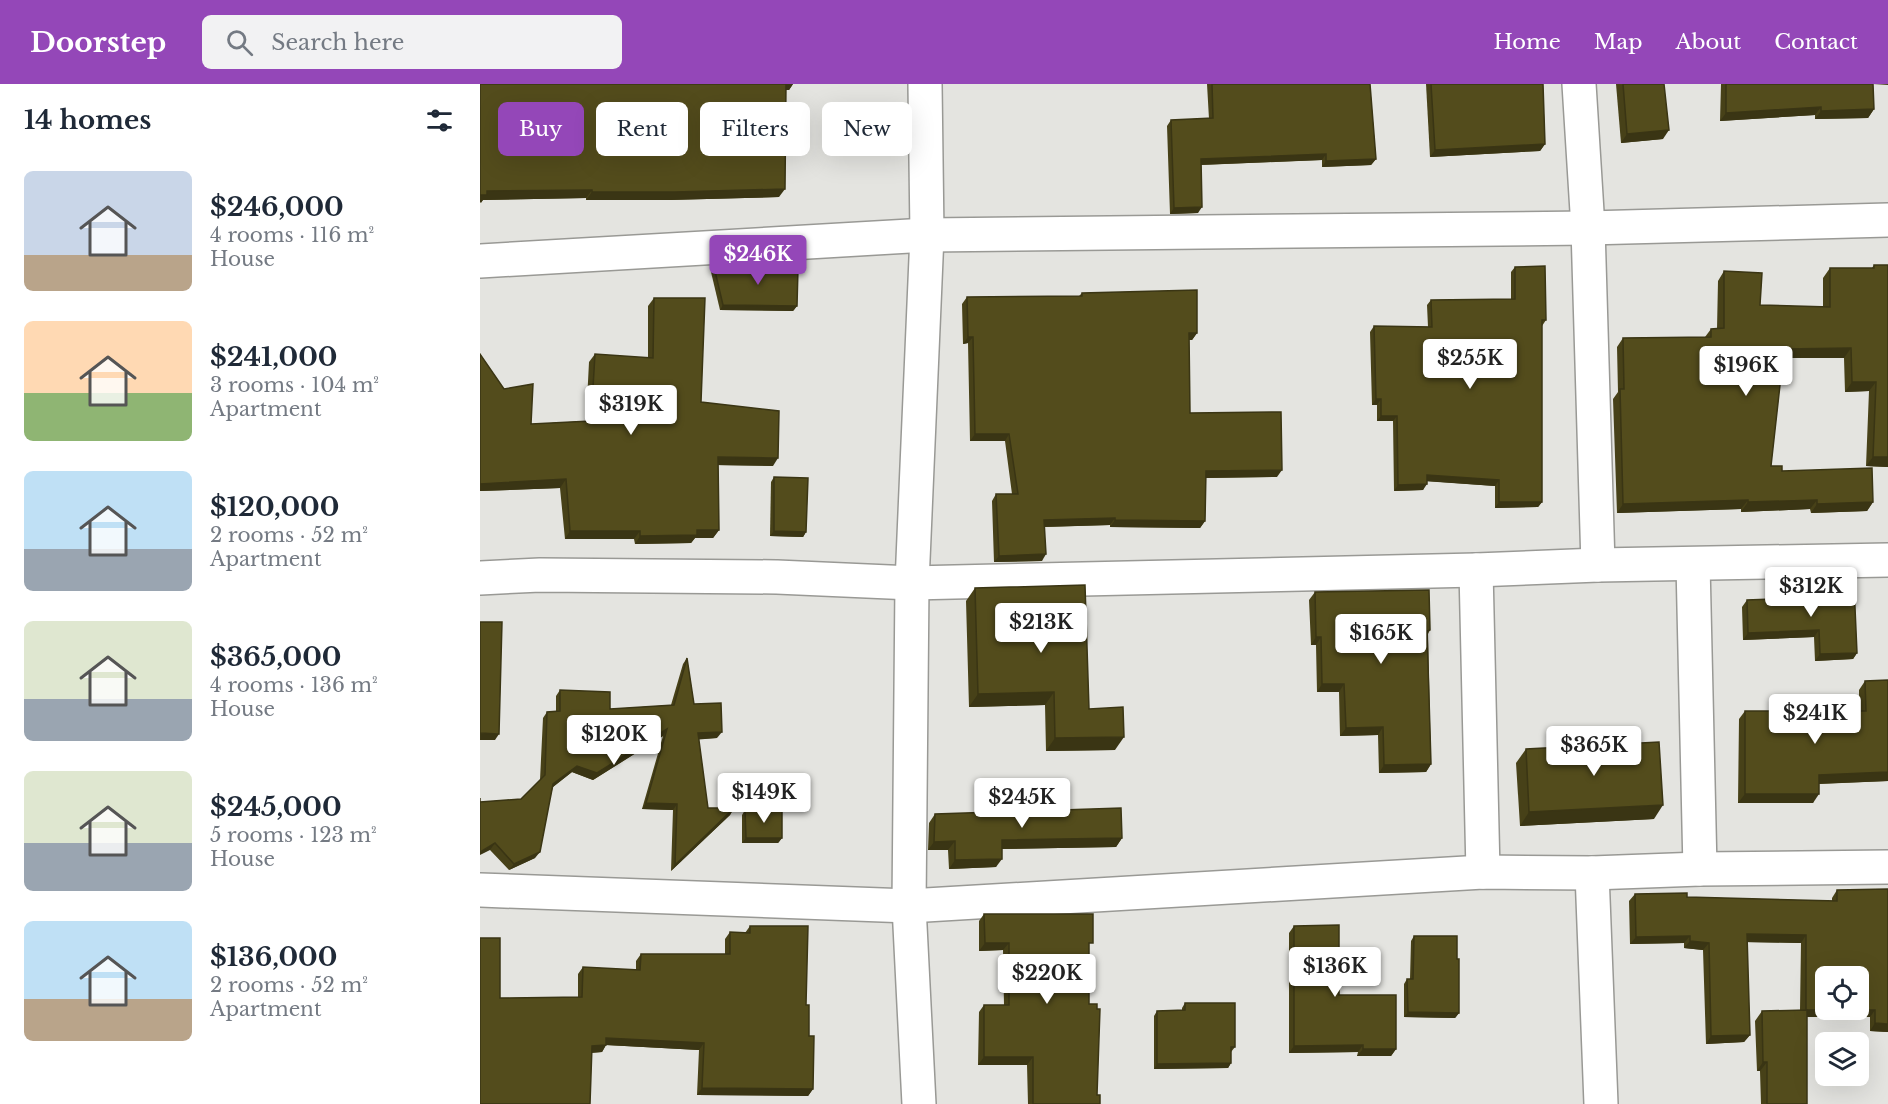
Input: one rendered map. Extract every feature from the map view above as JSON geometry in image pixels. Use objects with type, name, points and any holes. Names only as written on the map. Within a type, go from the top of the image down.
[{"type":"street","points":[[919,1104],[909,906],[912,583],[927,235],[925,84]]},
{"type":"street","points":[[1579,84],[1588,228],[1598,565]]},
{"type":"street","points":[[480,261],[927,235],[1588,228],[1888,220]]},
{"type":"street","points":[[480,578],[540,575],[777,577],[912,583],[1598,565],[1888,560]]},
{"type":"street","points":[[1693,564],[1700,869]]},
{"type":"street","points":[[1476,570],[1483,872]]},
{"type":"street","points":[[480,890],[909,906],[1483,872],[1592,873],[1700,869],[1888,867]]},
{"type":"street","points":[[1592,873],[1601,1104]]},
{"type":"building","points":[[480,84],[786,84],[786,102],[700,102],[700,156],[785,156],[785,189],[675,192],[487,191],[487,195],[480,195]]},
{"type":"building","points":[[1212,84],[1370,84],[1376,159],[1326,161],[1326,154],[1201,159],[1202,207],[1174,208],[1171,120],[1213,118]]},
{"type":"building","points":[[1431,84],[1543,84],[1545,144],[1435,150]]},
{"type":"building","points":[[1623,84],[1664,84],[1669,130],[1627,134]]},
{"type":"building","points":[[1726,84],[1873,84],[1874,109],[1821,111],[1821,107],[1726,113]]},
{"type":"building","points":[[1874,265],[1888,265],[1888,457],[1873,457],[1876,382],[1852,382],[1851,348],[1784,349],[1771,466],[1782,466],[1782,471],[1872,468],[1873,502],[1817,504],[1817,500],[1748,502],[1748,500],[1623,504],[1620,389],[1624,389],[1623,338],[1711,337],[1711,329],[1724,328],[1724,271],[1762,273],[1760,305],[1830,307],[1830,268],[1874,268]]},
{"type":"building","points":[[1545,266],[1546,320],[1542,320],[1542,502],[1499,502],[1499,480],[1427,475],[1427,484],[1398,485],[1397,416],[1381,416],[1381,399],[1376,399],[1374,326],[1432,327],[1431,300],[1515,299],[1515,267]]},
{"type":"building","points":[[714,267],[798,268],[797,306],[723,305]]},
{"type":"building","points":[[1197,290],[1197,333],[1189,333],[1190,413],[1281,412],[1282,470],[1206,471],[1205,521],[1115,520],[1115,518],[1044,520],[1046,554],[999,556],[996,494],[1018,494],[1009,434],[975,434],[973,337],[968,337],[967,297],[1082,296],[1082,293]]},
{"type":"building","points":[[654,298],[705,298],[701,402],[779,411],[778,458],[718,457],[719,530],[697,530],[697,535],[640,536],[640,531],[570,531],[566,479],[480,484],[480,354],[504,389],[533,384],[531,424],[591,421],[595,354],[653,358]]},
{"type":"building","points":[[774,477],[808,478],[806,532],[774,531]]},
{"type":"building","points":[[1085,585],[1089,709],[1123,707],[1124,737],[1055,738],[1054,692],[978,694],[975,588]]},
{"type":"building","points":[[1854,585],[1857,653],[1820,654],[1819,630],[1748,633],[1747,600],[1822,597],[1822,586]]},
{"type":"building","points":[[1429,590],[1430,630],[1427,631],[1431,764],[1384,765],[1383,727],[1346,728],[1344,684],[1322,684],[1321,637],[1316,637],[1315,592]]},
{"type":"building","points":[[480,622],[502,622],[499,734],[480,733]]},
{"type":"building","points":[[687,658],[694,704],[721,703],[722,732],[698,733],[708,808],[734,808],[675,865],[677,804],[646,803],[667,729],[597,773],[577,766],[553,784],[540,852],[514,864],[495,843],[480,852],[480,802],[521,799],[545,775],[547,712],[560,711],[560,690],[610,692],[610,709],[674,705]]},
{"type":"building","points":[[1888,680],[1888,772],[1819,775],[1819,794],[1745,794],[1745,711],[1866,711],[1865,681]]},
{"type":"building","points":[[1659,742],[1663,805],[1529,812],[1526,749]]},
{"type":"building","points":[[1121,808],[1122,838],[1002,840],[1002,859],[955,860],[955,841],[934,842],[935,814]]},
{"type":"building","points":[[745,810],[782,810],[782,838],[746,838]]},
{"type":"building","points":[[1888,889],[1888,1024],[1875,1023],[1875,1010],[1869,1010],[1869,966],[1815,966],[1815,1010],[1806,1010],[1806,935],[1747,934],[1750,1035],[1711,1036],[1709,943],[1690,941],[1690,936],[1636,937],[1635,894],[1687,893],[1687,897],[1837,901],[1837,890]]},
{"type":"building","points":[[984,914],[1093,914],[1093,943],[1089,943],[1089,1004],[1097,1004],[1097,1009],[1100,1009],[1097,1095],[1100,1095],[1100,1104],[1033,1104],[1033,1057],[984,1057],[984,1005],[1009,1005],[1009,943],[985,943]]},
{"type":"building","points":[[1339,925],[1339,995],[1396,995],[1396,1049],[1363,1049],[1363,1045],[1294,1046],[1294,926]]},
{"type":"building","points":[[750,926],[808,926],[806,1005],[809,1005],[809,1036],[814,1036],[813,1089],[702,1088],[704,1043],[606,1038],[606,1045],[592,1046],[590,1104],[480,1104],[480,938],[500,938],[500,998],[582,997],[583,967],[640,970],[641,954],[730,954],[730,932],[750,933]]},
{"type":"building","points":[[1414,936],[1457,936],[1459,1013],[1408,1012],[1407,979],[1413,979]]},
{"type":"building","points":[[1185,1003],[1235,1003],[1235,1047],[1231,1047],[1231,1063],[1157,1064],[1157,1011],[1185,1010]]},
{"type":"building","points":[[1807,1010],[1807,1104],[1767,1104],[1767,1062],[1763,1062],[1762,1011]]}]
